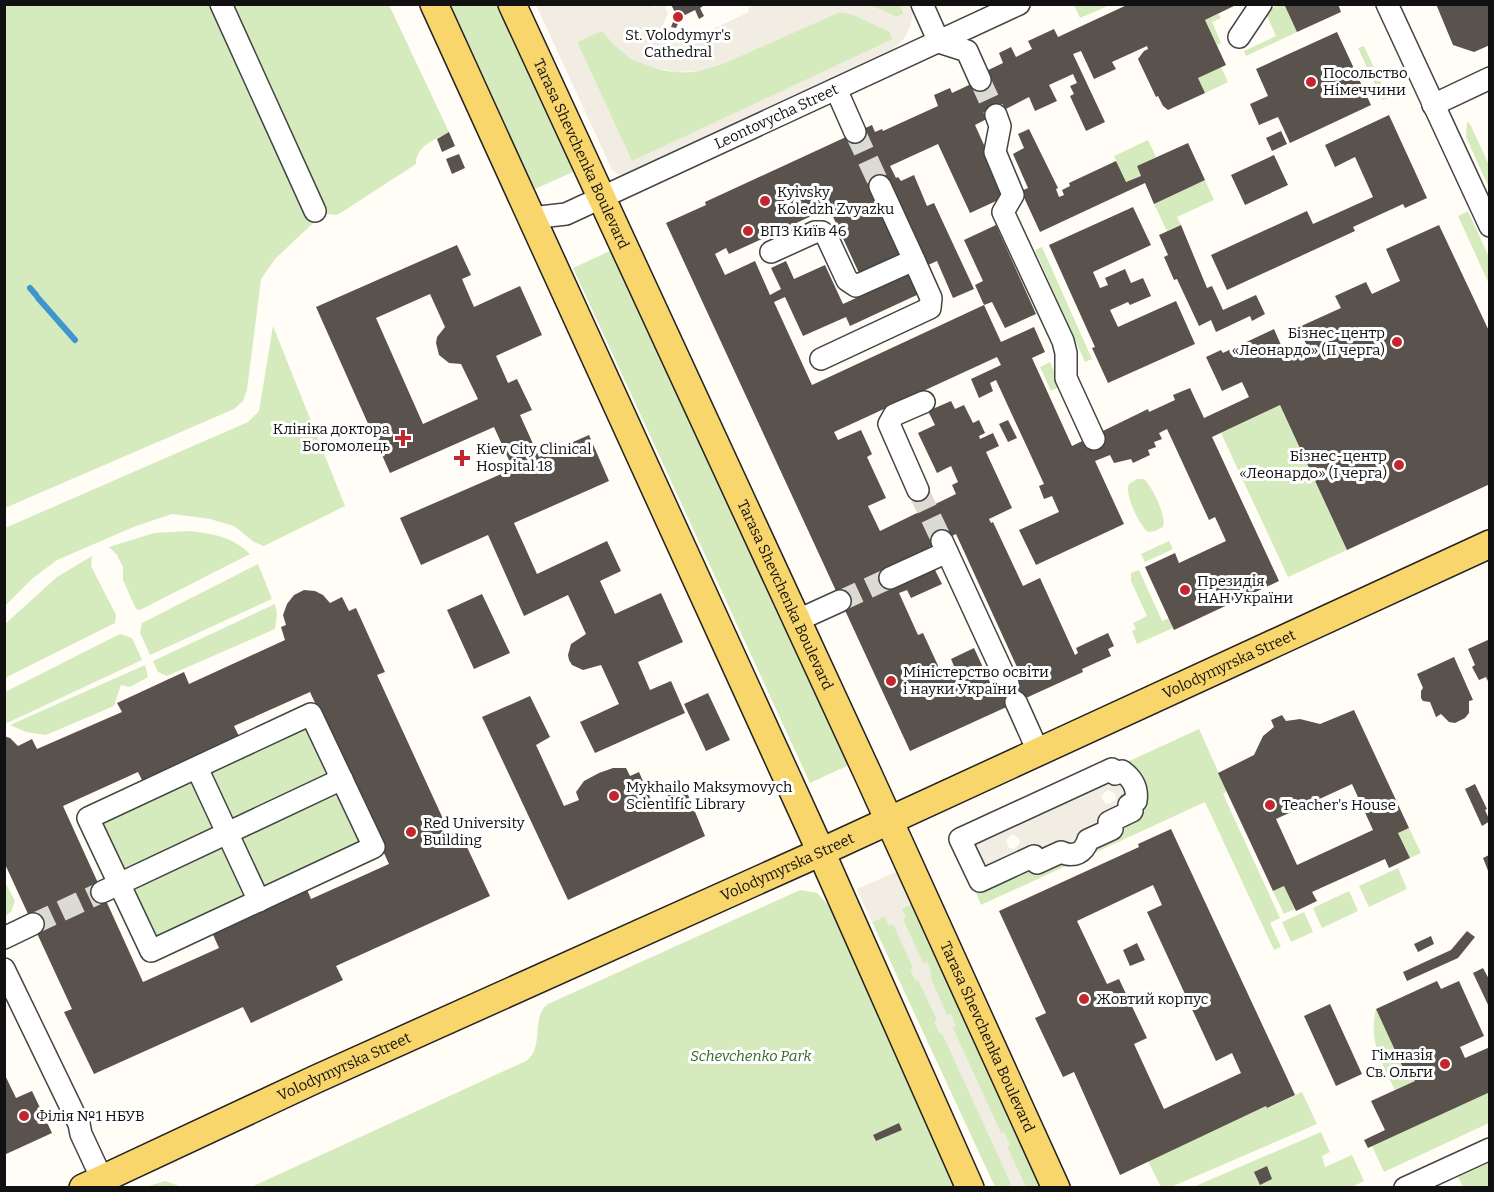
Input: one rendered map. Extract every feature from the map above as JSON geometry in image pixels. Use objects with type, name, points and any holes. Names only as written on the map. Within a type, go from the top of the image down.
[{"type":"main road","points":[[434,4],[821,852],[969,1188]]},
{"type":"main road","name":"Tarasa Shevchenka Boulevard","points":[[512,4],[1056,1188]]},
{"type":"main road","name":"Volodymyrska Street","points":[[92,1183],[323,1076],[889,821],[1490,544]]},
{"type":"street","points":[[222,4],[315,211]]},
{"type":"street","points":[[922,4],[939,42],[967,51],[980,80]]},
{"type":"street","name":"Leontovycha Street","points":[[531,218],[566,214],[1020,4]]},
{"type":"street","points":[[1239,37],[1261,4]]},
{"type":"street","points":[[1387,4],[1490,226]]},
{"type":"street","points":[[1433,105],[1490,78]]},
{"type":"street","points":[[836,89],[855,132]]},
{"type":"street","points":[[996,115],[1000,126],[995,152],[1013,195],[1003,212],[1063,341],[1066,353],[1066,378],[1094,439]]},
{"type":"street","points":[[820,359],[930,308],[932,298],[880,186]]},
{"type":"street","points":[[771,252],[815,232],[822,232],[827,237],[848,280],[856,286],[914,260]]},
{"type":"street","points":[[918,490],[889,424],[894,415],[924,402]]},
{"type":"street","points":[[890,578],[944,546],[1038,751]]},
{"type":"street","points":[[796,621],[840,601]]},
{"type":"street","points":[[311,714],[374,847],[151,951],[110,888],[88,819],[197,768],[311,714]]},
{"type":"street","points":[[197,768],[259,901]]},
{"type":"street","points":[[1112,769],[1114,774],[1122,771],[1131,779],[1137,795],[1136,801],[1129,805],[1132,811],[1109,822],[1112,829],[1088,840],[1078,854],[1066,855],[1061,852],[1037,863],[1034,856],[980,881],[960,839],[1112,769]]},
{"type":"street","points":[[110,888],[342,779]]},
{"type":"street","points":[[4,938],[33,924]]},
{"type":"street","points":[[4,969],[79,1125],[92,1183]]},
{"type":"street","points":[[1406,1188],[1490,1149]]},
{"type":"green space","points":[[4,5],[389,5],[449,132],[422,148],[416,164],[342,212],[336,215],[327,214],[311,225],[275,259],[261,279],[247,390],[243,401],[234,409],[5,508]]},
{"type":"green space","points":[[450,5],[498,5],[575,171],[535,189]]},
{"type":"green space","points":[[869,5],[900,5],[904,14],[897,17]]},
{"type":"green space","points":[[1074,5],[1110,5],[1080,18]]},
{"type":"green space","points":[[1284,5],[1297,32],[1246,56],[1244,51],[1276,36],[1265,11]]},
{"type":"green space","points":[[840,12],[852,14],[890,32],[893,39],[632,162],[577,42],[602,30],[625,52],[654,68],[693,72]]},
{"type":"green space","points":[[1219,14],[1221,18],[1212,22],[1221,43],[1217,45],[1205,20]]},
{"type":"green space","points":[[1364,46],[1388,98],[1382,100],[1358,48]]},
{"type":"green space","points":[[1221,67],[1228,82],[1205,93],[1198,78]]},
{"type":"green space","points":[[1467,122],[1489,165],[1489,188],[1466,137]]},
{"type":"green space","points":[[1148,140],[1156,157],[1137,166],[1141,176],[1126,182],[1114,156]]},
{"type":"green space","points":[[1205,180],[1214,200],[1177,217],[1181,225],[1167,231],[1154,204]]},
{"type":"green space","points":[[1468,211],[1489,257],[1489,284],[1458,216]]},
{"type":"green space","points":[[1042,247],[1092,359],[1085,362],[1035,250]]},
{"type":"green space","points":[[612,250],[849,765],[810,783],[573,268]]},
{"type":"green space","points":[[273,326],[345,506],[264,546],[254,542],[234,526],[210,519],[172,514],[136,526],[57,560],[33,578],[5,606],[5,528],[248,422],[259,411]]},
{"type":"green space","points":[[1050,362],[1061,386],[1051,391],[1040,367]]},
{"type":"green space","points":[[1280,405],[1347,550],[1288,577],[1221,433]]},
{"type":"green space","points":[[1137,479],[1144,479],[1161,509],[1163,527],[1155,531],[1148,532],[1144,528],[1130,501],[1129,484]]},
{"type":"green space","points":[[190,531],[223,537],[244,548],[250,554],[140,610],[136,609],[123,580],[123,567],[117,555],[109,547],[154,533]]},
{"type":"green space","points":[[1169,541],[1173,549],[1145,562],[1141,554]]},
{"type":"green space","points":[[92,556],[91,566],[116,615],[115,623],[5,678],[5,624],[57,577]]},
{"type":"green space","points":[[258,564],[272,599],[150,655],[140,633],[142,623]]},
{"type":"green space","points":[[1139,570],[1162,621],[1169,618],[1173,628],[1137,644],[1132,631],[1136,629],[1133,623],[1147,616],[1131,581],[1131,573]]},
{"type":"green space","points":[[275,604],[277,614],[275,629],[167,676],[158,672],[153,661]]},
{"type":"green space","points":[[120,634],[132,638],[142,660],[5,724],[5,692]]},
{"type":"green space","points":[[145,665],[148,677],[130,687],[121,685],[114,706],[46,735],[26,732],[10,725]]},
{"type":"green space","points":[[309,721],[367,845],[153,945],[95,821]]},
{"type":"green space","points":[[1199,729],[1227,791],[1223,794],[1280,918],[1270,923],[1281,947],[1274,950],[1205,802],[981,905],[975,890],[1131,811],[1112,769]]},
{"type":"green space","points":[[1409,828],[1421,853],[1410,858],[1398,833]]},
{"type":"green space","points":[[1398,868],[1407,889],[1369,907],[1359,886]]},
{"type":"green space","points":[[4,880],[15,901],[11,912],[5,916]]},
{"type":"green space","points":[[1284,886],[1295,909],[1284,914],[1273,891]]},
{"type":"green space","name":"Schevchenko Park","points":[[800,890],[817,893],[829,906],[957,1187],[249,1188],[526,1061],[535,1048],[540,1017],[548,1004]]},
{"type":"green space","points":[[1349,891],[1358,911],[1322,928],[1313,908]]},
{"type":"green space","points":[[913,903],[1044,1187],[995,1187],[872,922]]},
{"type":"green space","points":[[1304,912],[1313,932],[1291,942],[1282,922]]},
{"type":"green space","points":[[1376,1009],[1405,1072],[1410,1070],[1415,1081],[1395,1090],[1375,1042]]},
{"type":"green space","points":[[1302,1092],[1317,1124],[1171,1187],[1161,1187],[1148,1161],[1266,1106],[1268,1108]]},
{"type":"green space","points":[[1489,1092],[1489,1123],[1384,1172],[1372,1146]]},
{"type":"green space","points":[[1321,1132],[1330,1152],[1322,1156],[1325,1167],[1352,1155],[1364,1181],[1350,1188],[1191,1188]]},
{"type":"green space","points":[[1489,1163],[1489,1187],[1463,1187],[1458,1177]]},
{"type":"green space","points":[[165,1181],[182,1187],[146,1187]]},
{"type":"shaded area","points":[[651,4],[653,7],[664,5],[668,13],[661,30],[678,37],[700,35],[749,12],[748,8],[755,5],[869,5],[897,17],[904,13],[900,5],[913,5],[913,14],[904,39],[892,50],[626,175],[619,175],[612,170],[536,5]],"holes":[[[840,12],[852,14],[890,32],[893,39],[632,161],[577,42],[602,31],[631,59],[675,72],[699,71],[723,64]]]},
{"type":"shaded area","points":[[1112,769],[1134,784],[1112,829],[980,881],[960,839]],"holes":[[[1108,790],[1115,794],[1116,799],[1109,804],[1105,803],[1101,796]],[[1012,834],[1019,838],[1020,843],[1014,849],[1009,848],[1006,840]]]},
{"type":"shaded area","points":[[898,871],[913,903],[902,908],[906,917],[903,919],[923,963],[927,962],[932,974],[930,976],[947,1015],[951,1014],[956,1026],[953,1028],[1001,1133],[1004,1132],[1010,1145],[1007,1146],[1026,1187],[1008,1186],[1011,1184],[942,1033],[940,1034],[934,1022],[937,1020],[918,980],[916,981],[910,970],[913,968],[893,924],[889,926],[884,916],[872,922],[857,889]]},
{"type":"building","name":"St. Volodymyr's Cathedral","points":[[671,4],[706,4],[700,8],[704,16],[699,19],[695,10],[681,17],[676,28],[671,27],[676,15]]},
{"type":"building","points":[[1129,4],[1238,4],[1205,20],[1226,65],[1198,78],[1205,93],[1168,110],[1158,96],[1156,97],[1138,59],[1148,49],[1147,46],[1112,62],[1116,69],[1094,79],[1081,51],[1073,54],[1105,122],[1086,131],[1070,96],[1074,94],[1070,86],[1077,83],[1073,74],[1049,85],[1057,101],[1035,111],[1029,97],[975,125],[1007,196],[970,213],[938,144],[890,166],[896,178],[898,177],[901,181],[914,175],[927,206],[934,203],[974,289],[953,298],[937,261],[928,265],[922,251],[902,253],[859,273],[829,208],[729,254],[726,248],[715,254],[725,275],[755,261],[770,295],[781,289],[771,268],[786,261],[794,279],[825,265],[843,304],[913,272],[919,294],[850,326],[846,317],[803,336],[785,297],[774,302],[812,385],[984,305],[1001,342],[1034,327],[1045,352],[1032,358],[1072,446],[1148,409],[1149,412],[1175,400],[1173,395],[1190,388],[1204,418],[1249,397],[1242,382],[1222,391],[1206,357],[1221,350],[1223,353],[1274,329],[1288,361],[1309,351],[1299,327],[1341,308],[1335,296],[1366,282],[1372,294],[1400,281],[1386,249],[1439,225],[1490,333],[1490,484],[1347,550],[1280,405],[1212,437],[1279,581],[1174,630],[1145,567],[1175,553],[1179,563],[1226,541],[1215,517],[1209,520],[1167,429],[1159,433],[1162,439],[1154,442],[1156,447],[1148,450],[1150,455],[1133,463],[1131,459],[1114,463],[1110,455],[1095,461],[1124,524],[1036,565],[1019,530],[1059,512],[1052,496],[1044,499],[1039,486],[1044,484],[996,380],[990,383],[993,391],[979,398],[971,379],[1001,365],[997,357],[834,432],[838,440],[861,430],[872,454],[867,457],[886,498],[868,506],[880,531],[956,494],[952,485],[958,482],[951,466],[937,473],[918,433],[935,425],[928,411],[951,401],[955,409],[964,405],[973,423],[979,420],[985,433],[979,436],[980,439],[993,433],[999,446],[986,452],[1012,508],[989,519],[991,523],[993,522],[1023,586],[1040,578],[1075,655],[1078,653],[1076,648],[1108,633],[1114,646],[1108,649],[1111,656],[1082,669],[1083,672],[910,751],[666,223],[706,205],[705,202],[872,125],[875,132],[882,129],[883,131],[938,106],[934,95],[950,88],[952,93],[986,77],[984,72],[1003,63],[999,53],[1011,47],[1016,57],[1032,49],[1028,41],[1054,29],[1058,37]],"holes":[[[956,534],[1022,678],[994,691],[974,648],[951,659],[954,666],[941,672],[923,633],[918,635],[899,593],[907,590],[911,598],[942,584],[933,566],[929,547]]]},
{"type":"building","points":[[1284,4],[1338,4],[1341,12],[1297,32]]},
{"type":"building","points":[[1436,4],[1485,4],[1485,6],[1490,4],[1490,45],[1474,52],[1453,45]]},
{"type":"building","name":"Посольство Німеччини","points":[[1337,32],[1371,105],[1290,143],[1278,117],[1259,125],[1250,104],[1268,96],[1256,69]]},
{"type":"building","points":[[1389,115],[1427,198],[1405,208],[1403,204],[1353,227],[1355,231],[1227,290],[1211,255],[1307,211],[1313,224],[1373,197],[1355,157],[1335,167],[1325,145]]},
{"type":"building","points":[[1029,129],[1058,188],[1056,189],[1059,197],[1064,195],[1062,190],[1070,186],[1069,183],[1116,161],[1126,182],[1141,176],[1137,166],[1188,143],[1205,180],[1154,204],[1145,183],[1040,232],[1021,191],[1028,188],[1013,154],[1024,148],[1018,134]]},
{"type":"building","points":[[1281,131],[1287,144],[1272,151],[1266,138]]},
{"type":"building","points":[[449,132],[455,146],[442,152],[437,139]]},
{"type":"building","points":[[459,154],[465,168],[452,174],[446,159]]},
{"type":"building","points":[[1274,155],[1288,185],[1245,205],[1231,175]]},
{"type":"building","points":[[1133,207],[1151,245],[1093,272],[1100,288],[1108,285],[1105,278],[1125,269],[1131,283],[1143,278],[1151,296],[1110,310],[1118,327],[1176,301],[1195,344],[1108,383],[1092,348],[1095,347],[1049,245]]},
{"type":"building","points":[[996,225],[1036,314],[1005,328],[992,302],[984,305],[975,285],[983,281],[964,240]]},
{"type":"building","points":[[1181,225],[1207,288],[1212,286],[1223,310],[1256,295],[1265,314],[1252,321],[1250,316],[1216,332],[1211,320],[1199,326],[1177,279],[1174,280],[1164,257],[1168,255],[1159,235]]},
{"type":"building","points":[[457,245],[471,275],[462,279],[474,307],[520,286],[542,335],[496,356],[508,383],[517,379],[532,410],[520,415],[539,457],[589,435],[609,481],[514,523],[537,574],[607,541],[621,571],[600,581],[615,614],[661,593],[683,642],[638,662],[650,690],[671,681],[685,713],[595,753],[580,722],[619,704],[601,665],[583,670],[572,665],[569,660],[571,644],[586,634],[568,595],[524,616],[488,535],[421,565],[400,518],[513,469],[494,427],[390,473],[316,307]],"holes":[[[430,294],[445,327],[437,337],[439,355],[449,363],[461,364],[478,399],[423,424],[376,318]]]},
{"type":"building","points":[[1008,420],[1017,438],[1008,442],[999,424]]},
{"type":"building","name":"Red University Building","points":[[304,590],[315,591],[323,595],[330,603],[342,597],[349,611],[356,608],[385,672],[377,675],[450,834],[459,830],[490,896],[336,966],[343,980],[251,1023],[243,1007],[94,1074],[64,1012],[72,1009],[4,862],[4,736],[10,738],[18,746],[32,739],[37,749],[122,712],[117,703],[184,672],[189,684],[285,640],[281,627],[286,625],[283,615],[294,595]],"holes":[[[310,692],[389,864],[311,899],[305,885],[210,928],[219,948],[143,982],[63,806],[138,772],[144,784],[241,740],[234,726]]]},
{"type":"building","points":[[482,594],[510,653],[474,669],[447,610]]},
{"type":"building","points":[[1490,639],[1490,685],[1486,677],[1479,680],[1472,667],[1475,665],[1468,649]]},
{"type":"building","points":[[1454,657],[1473,700],[1469,701],[1469,713],[1455,723],[1449,722],[1441,714],[1436,717],[1430,702],[1423,701],[1421,691],[1423,688],[1417,674]]},
{"type":"building","points":[[708,693],[730,740],[706,751],[684,704]]},
{"type":"building","name":"Mykhailo Maksymovych Scientific Library","points":[[530,696],[550,737],[536,745],[564,806],[579,800],[576,792],[584,781],[613,768],[626,768],[630,776],[639,772],[653,804],[679,789],[686,790],[705,836],[568,900],[482,717]]},
{"type":"building","name":"Teacher's House","points":[[1354,710],[1409,828],[1398,833],[1410,858],[1389,868],[1385,859],[1312,892],[1317,901],[1296,911],[1284,886],[1273,891],[1218,773],[1254,755],[1263,736],[1274,727],[1271,720],[1282,715],[1286,721],[1300,719],[1320,724]],"holes":[[[1352,784],[1373,830],[1297,865],[1276,819]]]},
{"type":"building","points":[[1475,784],[1490,821],[1482,826],[1465,789]]},
{"type":"building","name":"Жовтий корпус","points":[[1171,829],[1295,1095],[1267,1108],[1266,1106],[1120,1175],[1074,1072],[1063,1077],[1035,1018],[1046,1013],[999,911],[1139,847],[1138,844]],"holes":[[[1153,885],[1162,905],[1147,912],[1216,1061],[1232,1053],[1241,1073],[1164,1109],[1134,1044],[1147,1038],[1119,979],[1107,984],[1077,921]]]},
{"type":"building","points":[[1489,855],[1489,873],[1483,858]]},
{"type":"building","points":[[1467,931],[1475,937],[1458,958],[1407,981],[1403,972],[1451,950]]},
{"type":"building","points":[[1431,936],[1434,944],[1418,952],[1414,944]]},
{"type":"building","points":[[1137,943],[1145,960],[1130,966],[1123,950]]},
{"type":"building","points":[[1483,968],[1490,981],[1490,1009],[1473,973]]},
{"type":"building","name":"Гімназія Св. Ольги","points":[[1437,981],[1441,989],[1459,981],[1484,1036],[1460,1047],[1465,1058],[1490,1047],[1490,1092],[1368,1148],[1364,1140],[1385,1130],[1371,1101],[1415,1081],[1410,1070],[1405,1072],[1376,1009]]},
{"type":"building","points":[[1330,1004],[1362,1074],[1336,1086],[1304,1016]]},
{"type":"building","name":"Філія №1 НБУВ","points":[[4,1073],[16,1098],[32,1091],[52,1133],[4,1155]]},
{"type":"building","points":[[899,1123],[902,1130],[876,1141],[873,1135]]},
{"type":"building","points":[[1267,1166],[1272,1179],[1260,1185],[1254,1172]]},
{"type":"waterway","points":[[30,288],[36,295]]},
{"type":"waterway","points":[[38,298],[75,340]]},
{"type":"tunnel","points":[[980,80],[996,115]]},
{"type":"tunnel","points":[[855,132],[880,186]]},
{"type":"tunnel","points":[[918,490],[942,541]]},
{"type":"tunnel","points":[[840,601],[890,578]]},
{"type":"tunnel","points":[[33,924],[102,892]]},
{"type":"place","name":"St. Volodymyr's Cathedral","points":[[678,17]]},
{"type":"place","name":"Посольство Німеччини","points":[[1311,82]]},
{"type":"place","name":"Kyivsky Koledzh Zvyazku","points":[[765,201]]},
{"type":"place","name":"ВПЗ Київ 46","points":[[748,231]]},
{"type":"place","name":"Бізнес-центр «Леонардо» (II черга)","points":[[1397,342]]},
{"type":"place","name":"Клініка доктора Богомолець","points":[[403,438]]},
{"type":"place","name":"Kiev City Clinical Hospital 18","points":[[462,458]]},
{"type":"place","name":"Бізнес-центр «Леонардо» (I черга)","points":[[1399,465]]},
{"type":"place","name":"Президія НАН України","points":[[1185,590]]},
{"type":"place","name":"Міністерство освіти і науки України","points":[[891,681]]},
{"type":"place","name":"Mykhailo Maksymovych Scientific Library","points":[[614,796]]},
{"type":"place","name":"Teacher's House","points":[[1270,805]]},
{"type":"place","name":"Red University Building","points":[[411,832]]},
{"type":"place","name":"Жовтий корпус","points":[[1084,999]]},
{"type":"place","name":"Гімназія Св. Ольги","points":[[1445,1064]]},
{"type":"place","name":"Філія №1 НБУВ","points":[[24,1116]]}]
